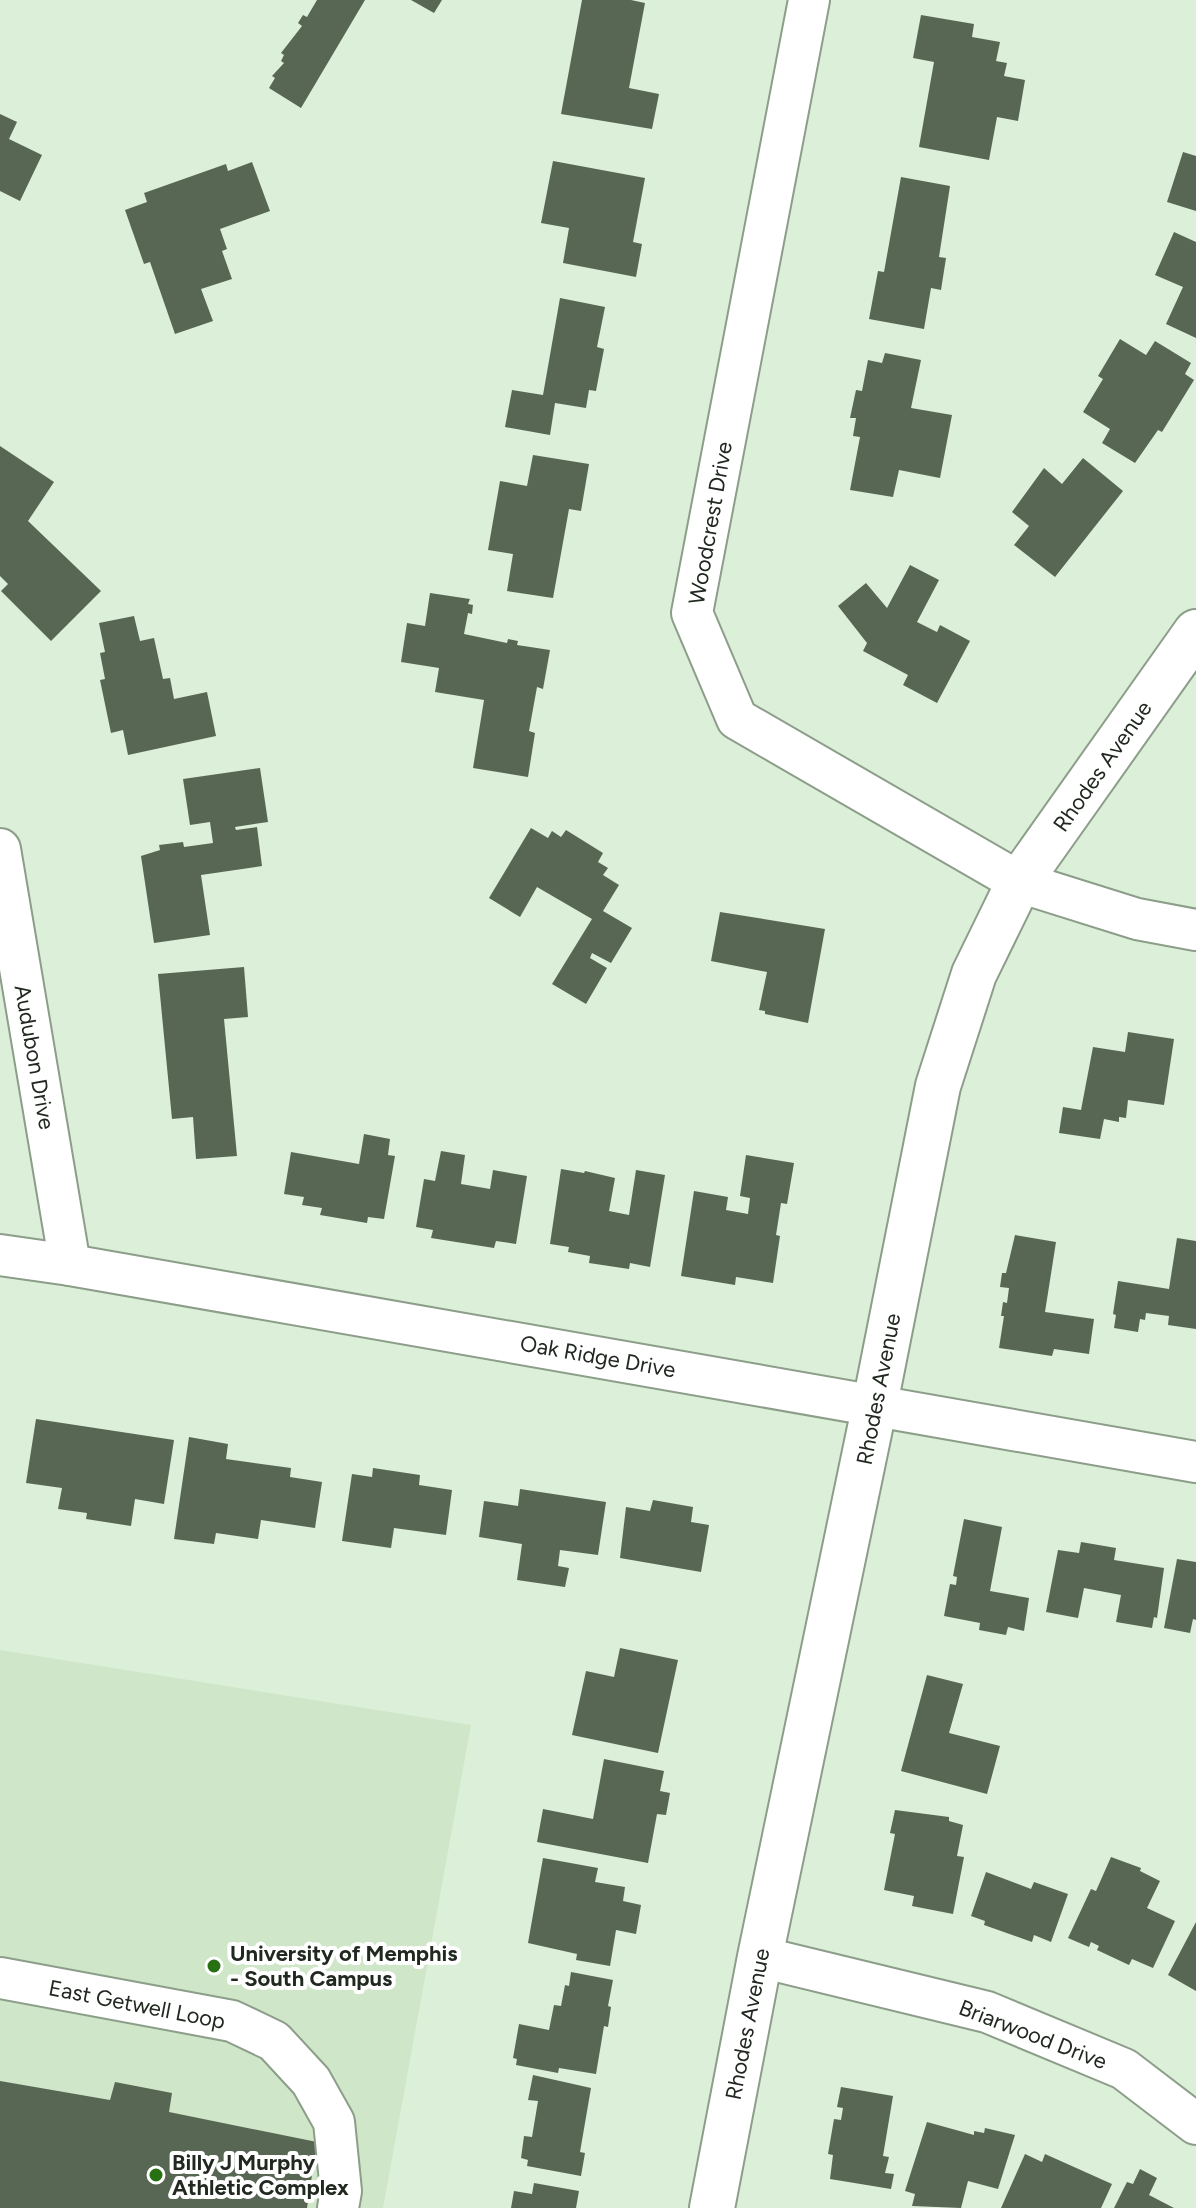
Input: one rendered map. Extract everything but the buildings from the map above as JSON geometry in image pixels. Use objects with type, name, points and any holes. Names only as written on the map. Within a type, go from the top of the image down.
[{"type":"main road","name":"Rhodes Avenue","points":[[712,2208],[760,1957],[938,1086],[974,974],[1019,882],[1196,632]]},
{"type":"street","name":"Woodcrest Drive","points":[[809,0],[692,613],[737,719],[1019,882],[1137,919],[1196,930]]},
{"type":"street","name":"Audubon Drive","points":[[0,849],[70,1265]]},
{"type":"street","name":"Oak Ridge Drive","points":[[0,1255],[875,1404],[1196,1462]]},
{"type":"street","name":"Briarwood Drive","points":[[760,1957],[987,2012],[1124,2069],[1196,2124]]},
{"type":"street","name":"East Getwell Loop","points":[[0,1978],[232,2021],[274,2041],[311,2081],[334,2122],[341,2191],[338,2208]]},
{"type":"shaded area","name":"University of Memphis - South Campus","points":[[0,1650],[471,1725],[383,2208],[0,2208]]},
{"type":"place","name":"University of Memphis - South Campus","points":[[214,1966]]},
{"type":"place","name":"Billy J Murphy Athletic Complex","points":[[156,2175]]}]
